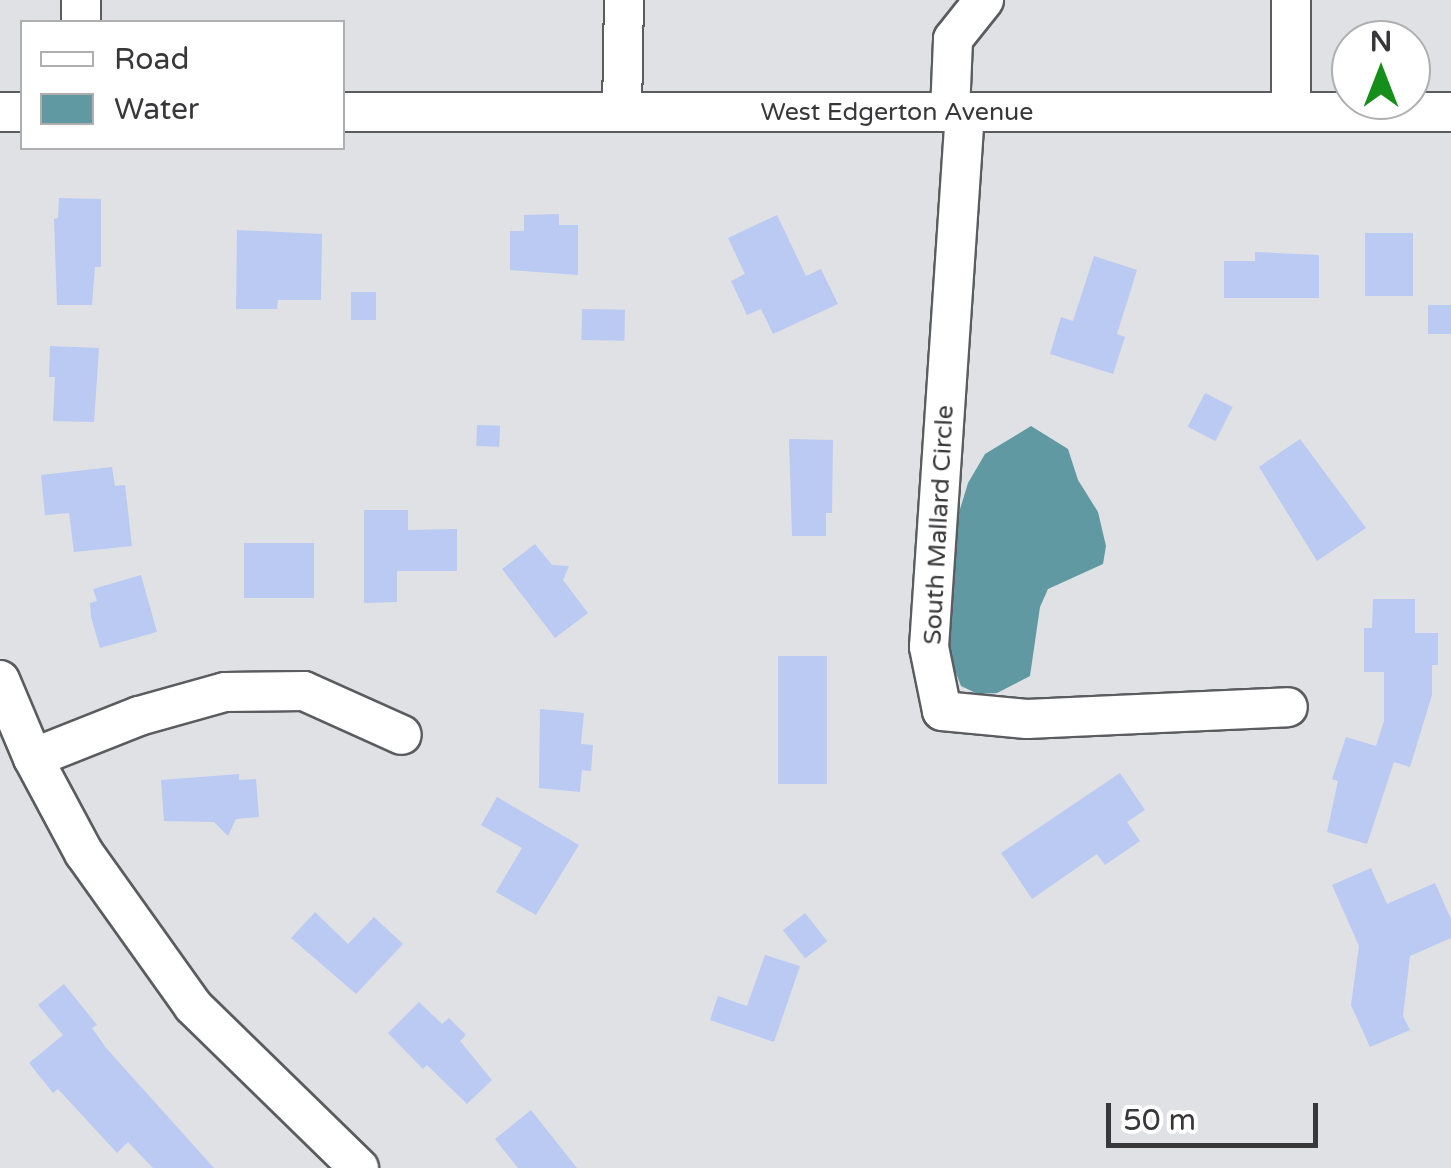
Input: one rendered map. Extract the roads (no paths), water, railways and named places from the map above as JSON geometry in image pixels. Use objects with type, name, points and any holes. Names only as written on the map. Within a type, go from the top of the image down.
[{"type":"street","points":[[622,112],[624,0]]},
{"type":"street","points":[[957,112],[953,39],[984,0]]},
{"type":"street","points":[[1291,0],[1291,112]]},
{"type":"street","name":"West Edgerton Avenue","points":[[345,112],[1451,112]]},
{"type":"street","name":"South Mallard Circle","points":[[957,112],[929,647],[942,711],[1026,719],[1288,706]]},
{"type":"street","points":[[0,680],[34,758],[84,853],[193,1006],[359,1168]]},
{"type":"street","points":[[34,758],[139,716],[225,692],[304,691],[402,735]]},
{"type":"water","points":[[1031,426],[1068,449],[1078,480],[1098,512],[1106,546],[1103,564],[1048,589],[1040,607],[1030,676],[997,693],[978,694],[961,686],[946,647],[957,519],[968,483],[985,454]]}]
